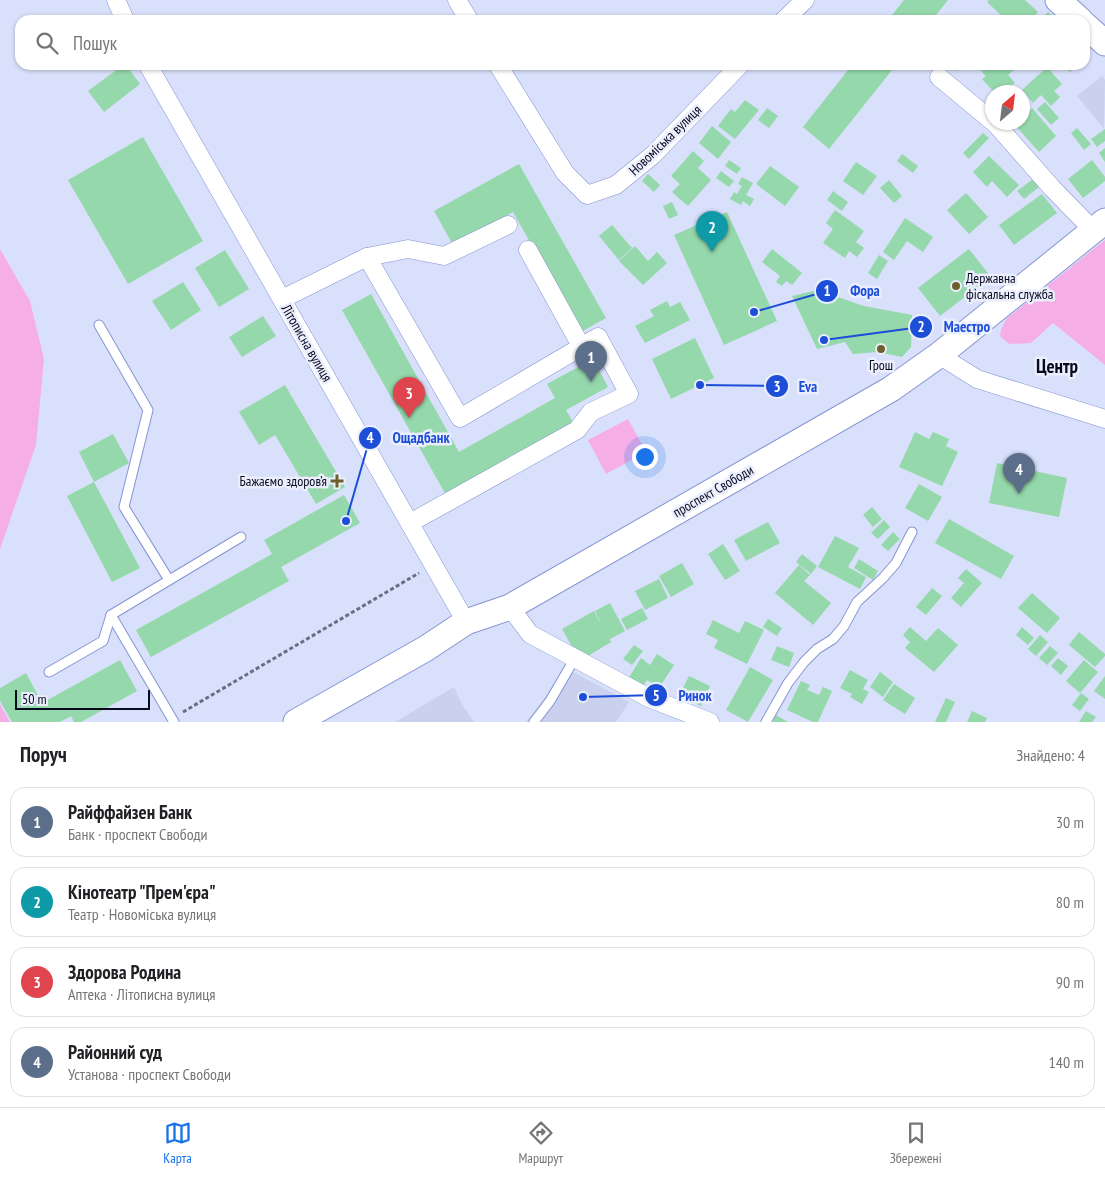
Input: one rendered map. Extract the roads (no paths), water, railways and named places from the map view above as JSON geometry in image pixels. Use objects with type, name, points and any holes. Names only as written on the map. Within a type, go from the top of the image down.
[{"type":"main road","points":[[1058,0],[1074,15]]},
{"type":"main road","points":[[1090,30],[1105,43]]},
{"type":"main road","name":"проспект Свободи","points":[[296,722],[425,649],[466,622],[510,607],[891,389],[939,355],[1099,226]]},
{"type":"street","points":[[116,0],[123,15]]},
{"type":"street","points":[[457,0],[466,15]]},
{"type":"street","points":[[789,15],[805,0]]},
{"type":"street","name":"Літописна вулиця","points":[[151,70],[466,622]]},
{"type":"street","name":"Новоміська вулиця","points":[[501,70],[565,173],[587,195],[616,185],[653,155],[735,70]]},
{"type":"street","points":[[939,78],[985,115]]},
{"type":"street","points":[[1000,130],[1052,188],[1099,226]]},
{"type":"street","points":[[282,299],[367,257],[408,249],[444,256],[508,224]]},
{"type":"street","points":[[528,250],[581,346]]},
{"type":"street","points":[[367,257],[460,418],[581,346],[598,338],[630,394],[591,412],[576,430],[410,523]]},
{"type":"street","points":[[939,355],[977,379],[1105,419]]},
{"type":"street","points":[[510,607],[530,634],[649,698],[710,722]]},
{"type":"lane","points":[[99,325],[148,410],[124,507],[169,580]]},
{"type":"lane","points":[[766,722],[788,683],[804,662],[817,649],[833,639],[844,626],[857,602],[896,563],[912,532]]},
{"type":"lane","points":[[50,672],[103,642],[112,615],[241,537]]},
{"type":"lane","points":[[112,615],[173,720]]},
{"type":"lane","points":[[534,722],[550,701],[575,658]]},
{"type":"place","name":"Кінотеатр \"Прем'єра\"","points":[[712,252]]},
{"type":"place","name":"Державна фіскальна служба","points":[[956,286]]},
{"type":"place","name":"Фора","points":[[754,312]]},
{"type":"place","name":"Маестро","points":[[824,340]]},
{"type":"place","name":"Грош","points":[[881,349]]},
{"type":"place","name":"Райффайзен Банк","points":[[591,382]]},
{"type":"place","name":"Eva","points":[[700,385]]},
{"type":"place","name":"Здорова Родина","points":[[409,418]]},
{"type":"place","name":"Бажаємо здоров’я","points":[[337,481]]},
{"type":"place","name":"Районний суд","points":[[1019,494]]},
{"type":"place","name":"Ощадбанк","points":[[346,521]]},
{"type":"place","name":"Ринок","points":[[583,697]]},
{"type":"district","name":"Центр","points":[[1057,366]]}]
